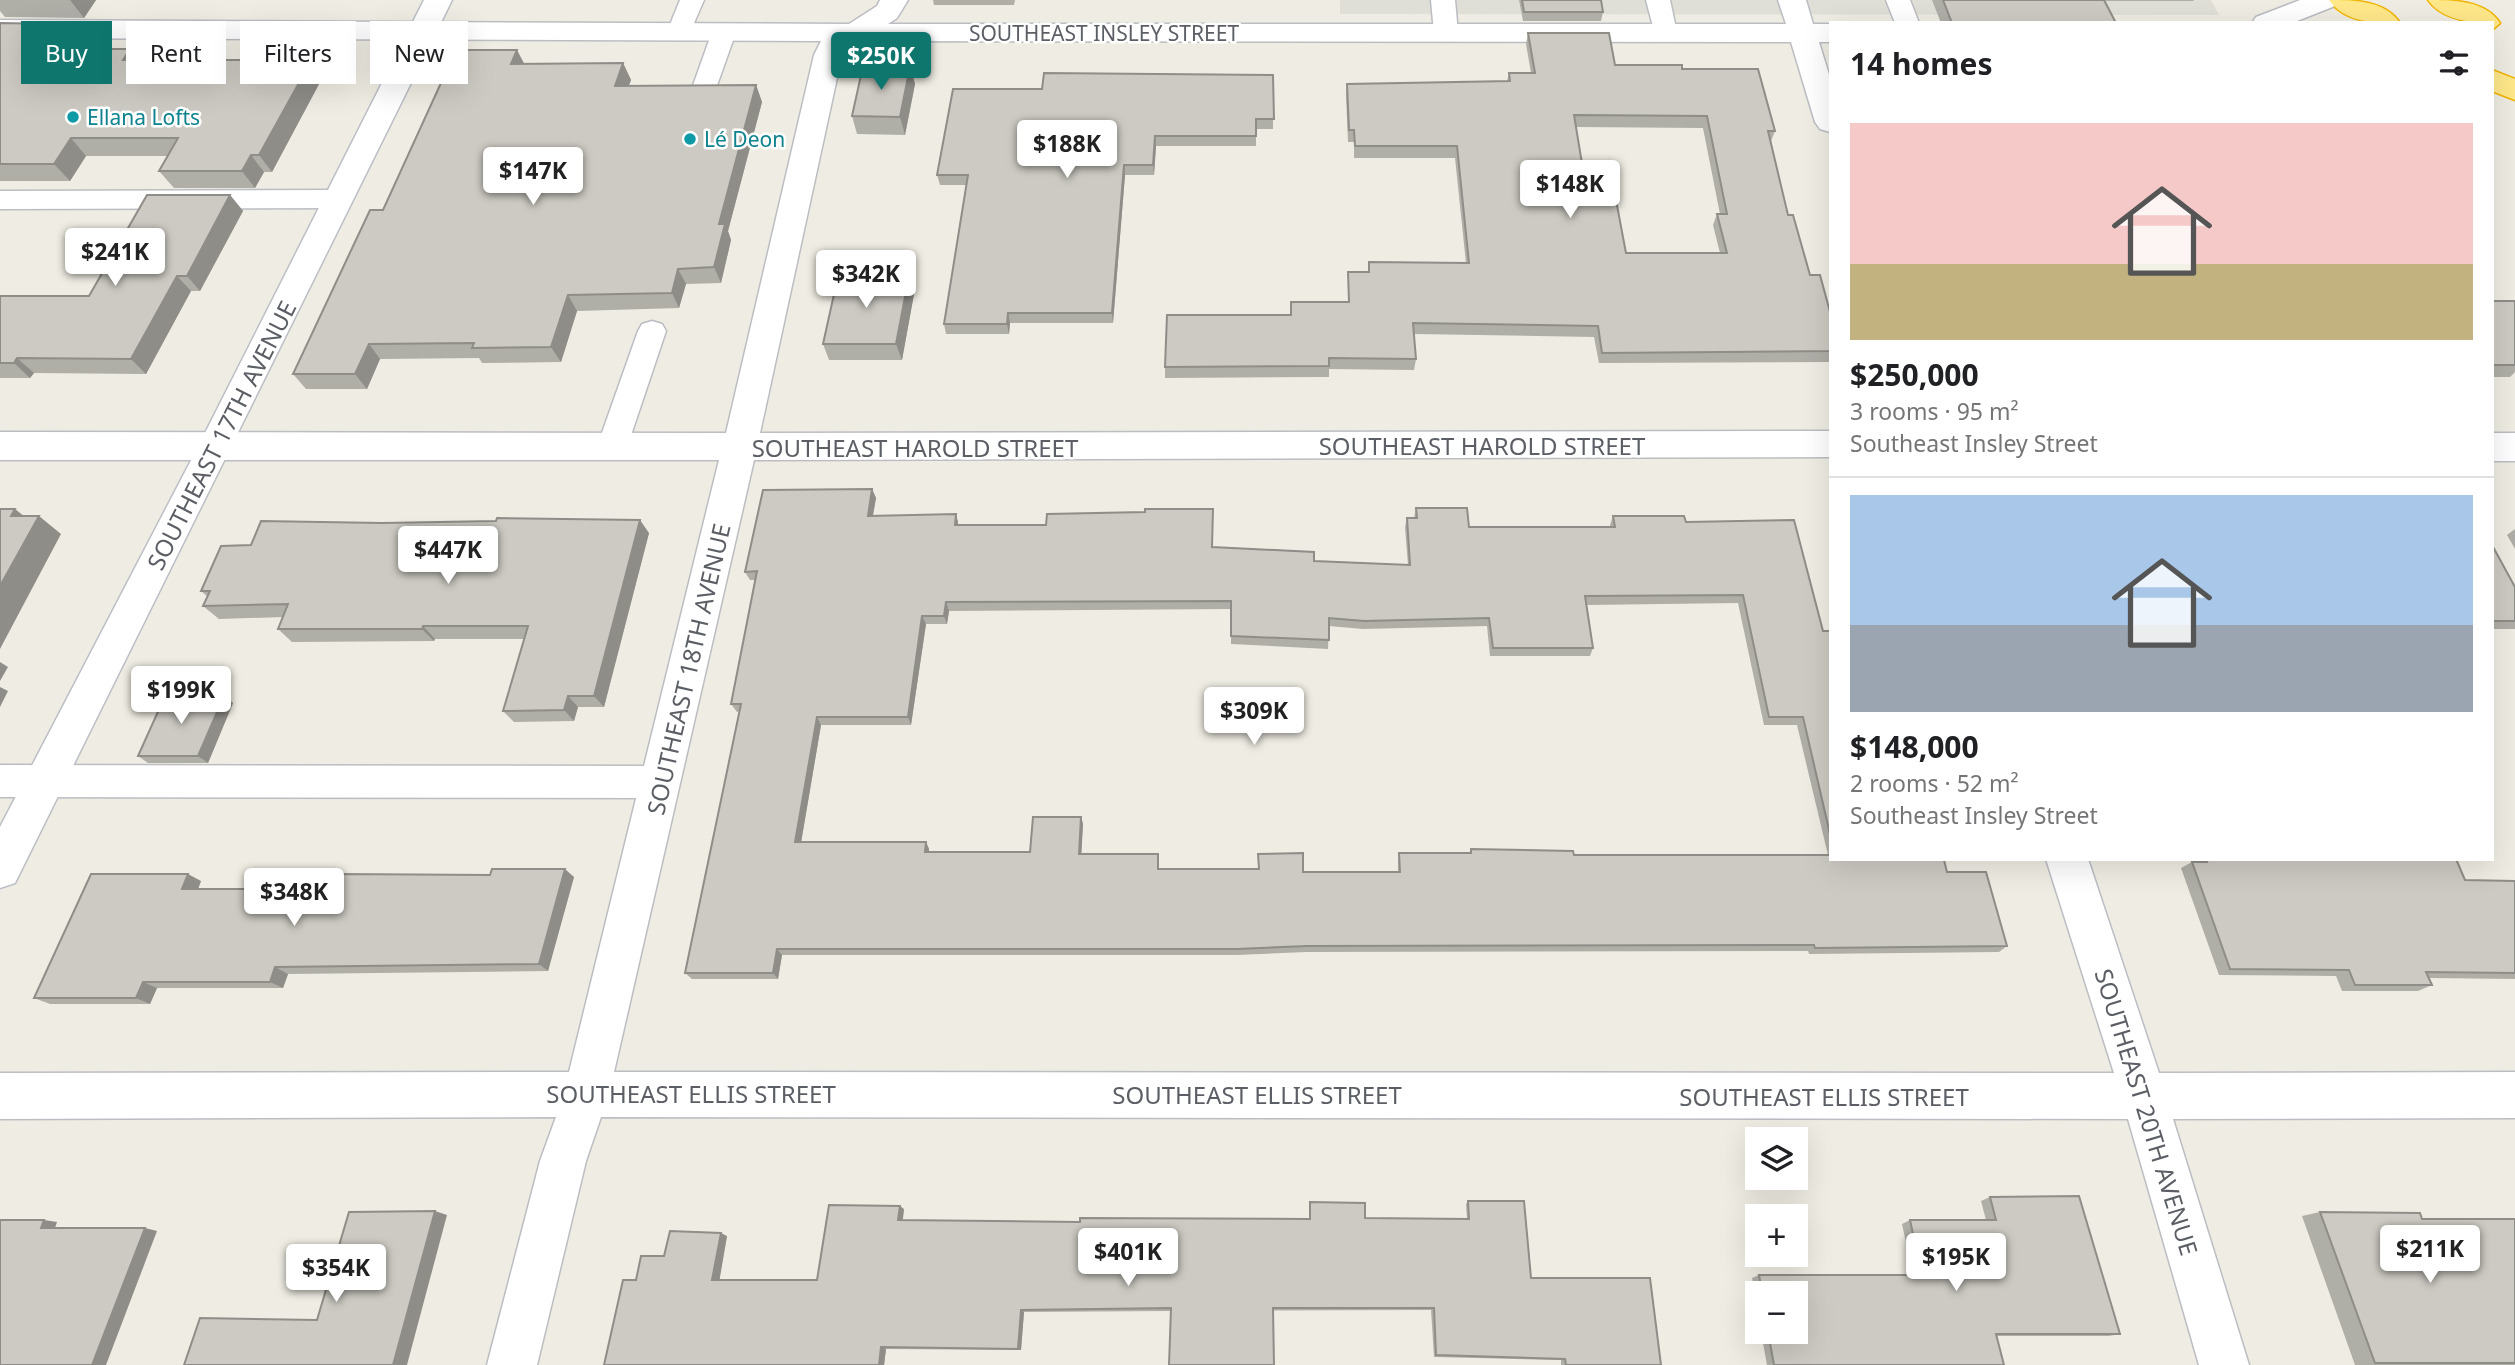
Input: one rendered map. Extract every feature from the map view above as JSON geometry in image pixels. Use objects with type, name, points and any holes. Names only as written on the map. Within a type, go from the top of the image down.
[{"type":"highway","points":[[2343,0],[2382,21]]},
{"type":"highway","points":[[2442,0],[2482,21]]},
{"type":"highway","points":[[2494,27],[2515,38]]},
{"type":"highway","points":[[2494,80],[2515,91]]},
{"type":"street","name":"SOUTHEAST 17TH AVENUE","points":[[428,21],[438,0]]},
{"type":"street","name":"SOUTHEAST 18TH AVENUE","points":[[512,1365],[563,1161],[587,1093],[740,447],[828,55],[831,47],[887,12],[894,0]]},
{"type":"street","points":[[1792,0],[1816,33],[1829,116]]},
{"type":"street","points":[[2271,21],[2325,0]]},
{"type":"street","points":[[1345,6],[1346,33]]},
{"type":"street","name":"SOUTHEAST INSLEY STREET","points":[[0,29],[370,32]]},
{"type":"street","name":"SOUTHEAST INSLEY STREET","points":[[468,32],[1816,33]]},
{"type":"street","name":"SOUTHEAST 17TH AVENUE","points":[[0,869],[397,84]]},
{"type":"street","name":"SOUTHEAST HAROLD STREET","points":[[0,446],[1829,444]]},
{"type":"street","points":[[2494,447],[2515,447]]},
{"type":"street","name":"SOUTHEAST 20TH AVENUE","points":[[2068,861],[2144,1097],[2224,1365]]},
{"type":"street","name":"SOUTHEAST ELLIS STREET","points":[[0,1096],[587,1093],[2144,1097],[2515,1095]]},
{"type":"lane","points":[[679,32],[692,0]]},
{"type":"lane","points":[[1443,0],[1446,33]]},
{"type":"lane","points":[[1658,0],[1665,33]]},
{"type":"lane","points":[[1898,0],[1906,21]]},
{"type":"lane","points":[[703,91],[724,32]]},
{"type":"lane","points":[[0,200],[340,200]]},
{"type":"lane","points":[[612,447],[652,331]]},
{"type":"lane","points":[[0,781],[661,782]]},
{"type":"shaded area","points":[[1340,0],[2211,0],[2219,15],[1340,14]]},
{"type":"building","points":[[1522,0],[1601,0],[1603,12],[1524,12]]},
{"type":"building","points":[[1943,0],[2104,0],[2115,21],[1951,21]]},
{"type":"building","points":[[0,23],[21,23],[21,84],[112,84],[112,49],[126,49],[123,60],[126,60],[126,84],[226,84],[226,60],[240,60],[240,84],[298,84],[259,155],[251,155],[242,171],[159,171],[178,138],[71,138],[54,164],[0,164]]},
{"type":"building","points":[[1528,33],[1609,33],[1615,65],[1682,65],[1682,69],[1758,69],[1775,131],[1768,131],[1788,215],[1793,215],[1810,275],[1820,275],[1829,308],[1829,351],[1602,353],[1598,326],[1413,323],[1416,359],[1329,358],[1329,366],[1165,367],[1167,315],[1291,315],[1291,302],[1349,302],[1348,272],[1369,272],[1369,262],[1469,263],[1457,146],[1355,146],[1354,130],[1349,130],[1347,84],[1510,81],[1509,73],[1535,73]],"holes":[[[1574,115],[1707,116],[1727,214],[1717,214],[1727,253],[1626,253],[1616,200],[1588,200]]]},
{"type":"building","points":[[468,50],[517,50],[511,64],[623,63],[615,86],[756,85],[719,224],[725,224],[714,267],[678,269],[672,293],[568,295],[551,347],[472,348],[474,343],[369,344],[355,374],[293,374],[370,210],[383,210],[440,84],[468,84]]},
{"type":"building","points":[[863,66],[910,67],[900,117],[852,116]]},
{"type":"building","points":[[1044,73],[1273,75],[1274,119],[1256,119],[1256,136],[1155,136],[1153,165],[1124,165],[1112,313],[1008,313],[1007,324],[944,324],[968,175],[937,175],[953,89],[1042,89]]},
{"type":"building","points":[[147,195],[230,195],[187,276],[177,276],[131,359],[17,358],[14,363],[0,363],[0,296],[89,296]]},
{"type":"building","points":[[838,276],[909,276],[896,344],[823,344]]},
{"type":"building","points":[[2494,301],[2515,301],[2515,365],[2494,365]]},
{"type":"building","points":[[872,489],[868,516],[956,514],[955,525],[1046,525],[1047,514],[1213,509],[1212,547],[1314,552],[1314,561],[1410,565],[1407,518],[1417,518],[1416,508],[1467,508],[1469,527],[1615,527],[1613,516],[1684,516],[1686,522],[1794,520],[1823,631],[1829,631],[1829,830],[1803,717],[1769,717],[1743,595],[1585,596],[1593,648],[1493,648],[1489,618],[1364,621],[1329,618],[1329,640],[1231,636],[1231,601],[946,602],[944,616],[922,616],[908,717],[817,717],[795,842],[926,842],[925,852],[1030,852],[1033,817],[1081,817],[1079,854],[1158,854],[1158,869],[1259,869],[1258,854],[1303,853],[1303,872],[1400,872],[1399,853],[1471,853],[1471,849],[1573,851],[1574,855],[1829,855],[1829,861],[1944,861],[1947,872],[1986,872],[2007,946],[777,949],[773,973],[685,973],[741,704],[731,704],[757,571],[745,572],[763,490]]},
{"type":"building","points":[[0,509],[15,509],[11,516],[39,516],[0,586]]},
{"type":"building","points":[[497,518],[640,520],[594,696],[568,696],[564,710],[503,711],[528,626],[278,629],[288,604],[203,606],[210,591],[201,591],[221,546],[251,545],[261,521],[382,523],[496,521]]},
{"type":"building","points":[[2494,549],[2515,587],[2515,621],[2494,621]]},
{"type":"building","points":[[165,696],[224,696],[198,756],[138,756]]},
{"type":"building","points":[[2457,861],[2465,880],[2515,881],[2515,973],[2426,972],[2432,985],[2355,985],[2349,970],[2230,969],[2192,862]]},
{"type":"building","points":[[492,869],[565,869],[539,964],[275,967],[270,982],[143,982],[136,998],[34,998],[91,874],[188,874],[182,889],[334,889],[339,874],[490,875]]},
{"type":"building","points":[[2079,1196],[2120,1334],[1996,1334],[2004,1365],[1774,1365],[1770,1344],[1808,1344],[1808,1281],[1760,1281],[1759,1275],[1922,1275],[1910,1220],[1996,1220],[1990,1197]]},
{"type":"building","points":[[1468,1201],[1524,1201],[1531,1278],[1650,1278],[1661,1365],[1566,1365],[1565,1359],[1436,1355],[1434,1308],[1273,1308],[1274,1365],[1169,1365],[1171,1308],[1021,1310],[1018,1349],[881,1347],[879,1365],[604,1365],[623,1280],[636,1280],[641,1256],[664,1256],[670,1231],[721,1233],[712,1280],[817,1280],[829,1205],[900,1206],[898,1220],[1080,1222],[1080,1218],[1310,1219],[1310,1202],[1365,1203],[1365,1218],[1469,1219]]},
{"type":"building","points":[[435,1211],[393,1365],[184,1365],[200,1318],[317,1320],[349,1212]]},
{"type":"building","points":[[2320,1212],[2420,1213],[2422,1219],[2515,1219],[2515,1363],[2375,1363]]},
{"type":"building","points":[[0,1220],[44,1220],[41,1228],[145,1228],[92,1365],[0,1365]]},
{"type":"place","name":"Ellana Lofts","points":[[73,117]]},
{"type":"place","name":"Lé Deon","points":[[690,139]]}]
